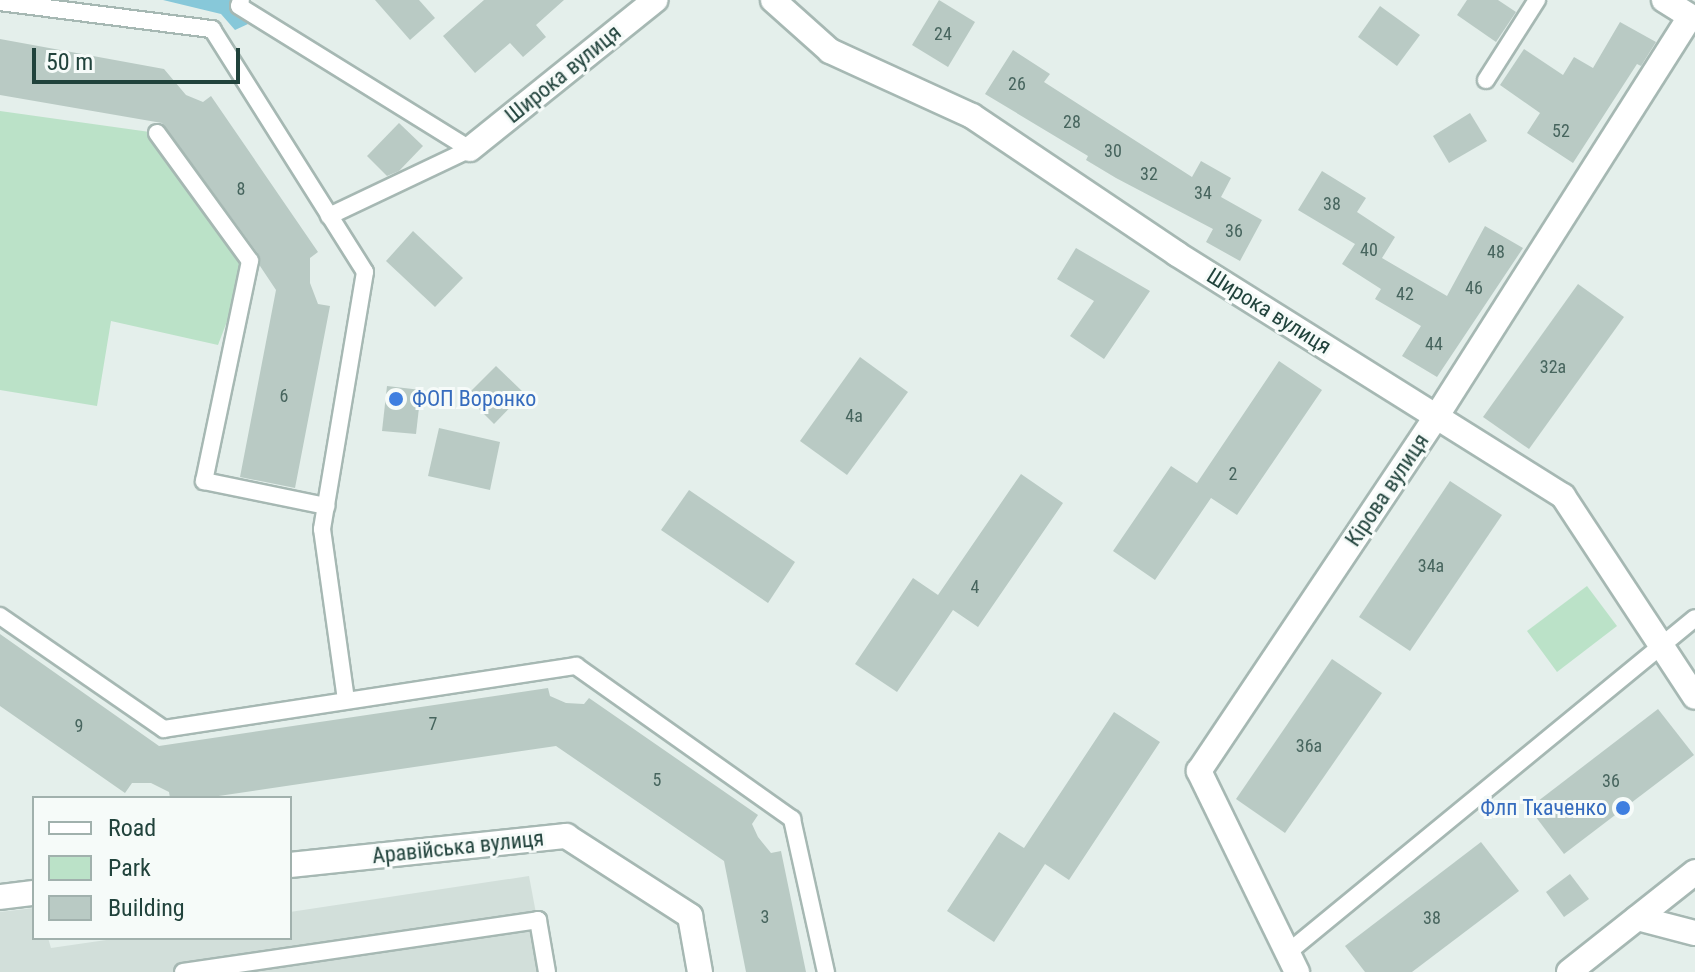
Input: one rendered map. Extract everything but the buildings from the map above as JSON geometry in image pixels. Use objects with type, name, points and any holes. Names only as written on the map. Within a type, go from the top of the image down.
[{"type":"street","name":"Широка вулиця","points":[[470,149],[655,0]]},
{"type":"street","name":"Широка вулиця","points":[[773,0],[830,51],[972,116],[1177,254],[1438,414],[1563,496],[1695,697]]},
{"type":"street","points":[[1664,0],[1693,18]]},
{"type":"street","name":"Кірова вулиця","points":[[1291,963],[1199,771],[1438,414],[1693,18]]},
{"type":"street","name":"Аравійська вулиця","points":[[292,865],[566,836],[690,916],[700,972]]},
{"type":"street","points":[[1569,972],[1695,872]]},
{"type":"street","points":[[0,897],[32,893]]},
{"type":"street","points":[[1637,918],[1695,933]]},
{"type":"lane","points":[[241,0],[239,6],[470,149]]},
{"type":"lane","points":[[1486,80],[1537,0]]},
{"type":"lane","points":[[0,2],[212,29],[365,272],[322,529],[346,699]]},
{"type":"lane","points":[[157,133],[250,261],[204,481],[326,506]]},
{"type":"lane","points":[[329,216],[470,149]]},
{"type":"lane","points":[[0,616],[164,729],[576,666],[792,819],[826,972]]},
{"type":"lane","points":[[1291,963],[1661,643],[1695,618]]},
{"type":"lane","points":[[183,972],[538,920],[547,972]]},
{"type":"shaded area","points":[[529,876],[547,972],[0,972],[0,912],[32,908],[32,940],[49,940],[51,948],[106,940],[292,940],[292,912]]},
{"type":"green space","points":[[0,111],[157,133],[250,261],[218,345],[111,321],[97,406],[0,390]]},
{"type":"green space","points":[[1587,586],[1617,626],[1557,672],[1527,631]]},
{"type":"water","points":[[163,0],[233,0],[248,24],[235,30],[221,14]]},
{"type":"place","name":"ФОП Воронко","points":[[396,399]]},
{"type":"place","name":"Флп Ткаченко","points":[[1623,808]]}]
